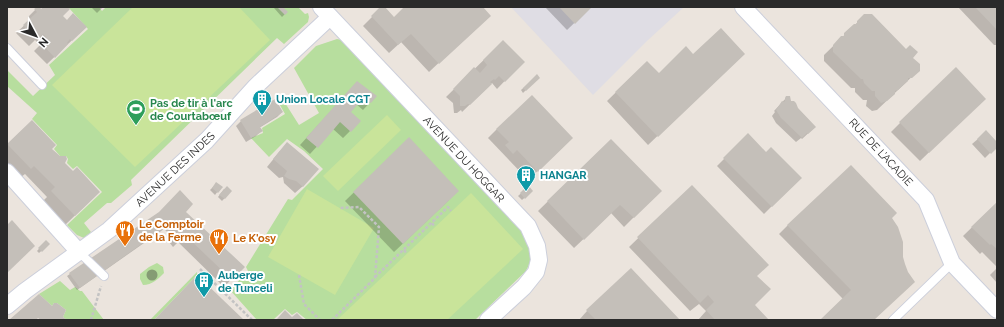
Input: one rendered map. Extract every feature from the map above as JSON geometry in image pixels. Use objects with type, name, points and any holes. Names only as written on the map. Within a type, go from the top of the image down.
[{"type":"street","name":"RUE DE L’ACADIE","points":[[743,7],[926,200],[952,263],[997,310]]},
{"type":"street","name":"AVENUE DES INDES","points":[[7,306],[25,291],[109,230],[207,140],[325,12]]},
{"type":"street","name":"AVENUE DU HOGGAR","points":[[325,12],[528,226],[538,246],[539,260],[536,272],[524,287],[488,320]]},
{"type":"street","points":[[7,172],[79,252]]},
{"type":"lane","points":[[7,48],[42,85]]},
{"type":"lane","points":[[79,252],[104,276]]},
{"type":"lane","points":[[894,320],[952,263]]},
{"type":"path","points":[[339,208],[359,207],[379,227],[375,278]]},
{"type":"path","points":[[332,320],[448,208],[451,211]]},
{"type":"path","points":[[432,223],[435,227]]},
{"type":"path","points":[[404,250],[407,254]]},
{"type":"path","points":[[200,269],[252,320]]},
{"type":"path","points":[[299,275],[304,304],[320,320]]},
{"type":"path","points":[[91,320],[104,276]]},
{"type":"shaded area","points":[[511,7],[684,7],[648,40],[593,95]]},
{"type":"green space","name":"Pas de tir à l'arc de Courtabœuf","points":[[68,7],[99,7],[102,11],[106,7],[298,7],[305,14],[308,13],[309,17],[308,22],[284,44],[277,38],[131,180],[132,185],[111,203],[107,203],[84,223],[91,232],[84,238],[77,235],[67,225],[102,192],[77,166],[73,169],[67,163],[68,159],[66,156],[60,156],[54,149],[57,145],[32,119],[37,113],[7,86],[7,70],[33,96],[55,75],[49,65],[88,29]]},
{"type":"green space","name":"Pas de tir à l'arc de Courtabœuf","points":[[133,7],[239,7],[270,40],[135,167],[52,85]]},
{"type":"green space","points":[[337,39],[342,40],[521,225],[534,254],[526,271],[475,320],[307,320],[297,312],[292,315],[285,309],[274,320],[257,320],[230,290],[248,271],[246,267],[288,199],[292,200],[323,169],[304,151],[287,139],[269,157],[251,138],[263,133],[262,128],[285,114],[276,98],[280,95],[299,125],[319,113],[294,68],[316,46]]},
{"type":"green space","points":[[387,115],[401,130],[338,191],[323,176]]},
{"type":"green space","points":[[307,189],[374,228],[335,295],[268,257]]},
{"type":"green space","points":[[471,193],[523,249],[447,320],[337,320]]},
{"type":"green space","points":[[157,263],[163,267],[164,273],[152,283],[143,285],[140,279],[140,274]]},
{"type":"green space","points":[[197,272],[197,275],[154,320],[150,320]]},
{"type":"green space","points":[[60,281],[70,290],[75,287],[82,291],[104,320],[67,320],[63,317],[66,310],[57,303],[54,303],[52,306],[39,294]]},
{"type":"building","points":[[40,7],[41,9],[43,7],[67,7],[70,9],[63,16],[67,20],[73,13],[87,27],[72,41],[70,39],[67,43],[68,44],[55,58],[41,43],[47,38],[43,34],[37,40],[23,25],[37,12],[34,9]]},
{"type":"building","points":[[277,7],[283,7],[288,12],[285,15]]},
{"type":"building","points":[[380,7],[385,7],[394,17],[404,7],[483,7],[491,16],[439,64],[411,34],[398,45],[371,16]]},
{"type":"building","points":[[559,7],[592,7],[575,24]]},
{"type":"building","points":[[975,7],[997,7],[997,30]]},
{"type":"building","points":[[864,14],[872,14],[906,49],[910,45],[918,52],[913,58],[920,64],[920,71],[912,78],[908,78],[908,81],[895,91],[895,94],[887,101],[881,103],[875,96],[875,91],[872,91],[864,83],[863,79],[861,79],[833,52],[833,45],[841,36],[844,36],[844,33],[854,24],[857,24],[857,21]]},
{"type":"building","points":[[721,28],[745,54],[658,137],[615,92],[647,61],[659,73],[686,46],[693,54]]},
{"type":"building","points":[[503,40],[525,62],[505,82],[499,76],[490,82],[492,84],[470,105],[460,106],[460,96],[453,89],[474,67],[480,73],[487,65],[483,60]]},
{"type":"building","points":[[956,67],[986,99],[929,153],[899,122]]},
{"type":"building","points":[[537,74],[540,78],[526,91],[523,88]]},
{"type":"building","points":[[357,81],[377,96],[371,103],[364,97],[351,112],[361,121],[351,132],[340,122],[318,148],[306,138]]},
{"type":"building","points":[[532,95],[573,138],[538,172],[517,150],[513,154],[505,145],[509,142],[496,129]]},
{"type":"building","points":[[786,96],[790,96],[791,101],[796,103],[798,108],[816,127],[802,138],[781,118],[776,110],[782,101],[785,101]]},
{"type":"building","name":"Union Locale CGT","points":[[275,99],[283,112],[260,127],[263,131],[251,138],[240,120]]},
{"type":"building","points":[[32,120],[56,145],[52,149],[60,156],[66,156],[67,159],[65,163],[73,171],[77,167],[100,192],[75,216],[51,191],[55,187],[34,166],[31,169],[7,144]]},
{"type":"building","points":[[986,130],[997,142],[997,148],[991,154],[977,139]]},
{"type":"building","points":[[748,133],[766,152],[771,147],[802,178],[772,207],[723,158]]},
{"type":"building","points":[[409,137],[459,191],[403,244],[353,192]]},
{"type":"building","points":[[611,139],[662,191],[634,218],[620,205],[584,240],[547,201]]},
{"type":"building","points":[[287,142],[319,169],[303,187],[296,181],[284,176],[287,171],[273,159]]},
{"type":"building","points":[[851,165],[897,213],[892,218],[898,227],[903,242],[903,257],[905,264],[908,272],[915,282],[874,320],[822,320],[821,319],[851,290],[787,225]]},
{"type":"building","points":[[216,182],[223,187],[218,193],[212,188]]},
{"type":"building","name":"HANGAR","points":[[528,185],[533,191],[525,199],[520,193]]},
{"type":"building","points":[[692,185],[769,265],[757,276],[771,289],[755,305],[769,320],[715,320],[706,310],[714,302],[708,295],[700,303],[637,237]]},
{"type":"building","points":[[227,186],[232,191],[225,199],[219,195]]},
{"type":"building","points":[[180,190],[193,204],[186,212],[245,267],[232,280],[186,236],[181,240],[175,234],[177,232],[168,225],[80,288],[69,273],[159,212]]},
{"type":"building","points":[[997,202],[997,249],[991,244],[990,245],[971,227]]},
{"type":"building","points":[[12,220],[35,246],[7,273],[7,225]]},
{"type":"building","points":[[46,240],[50,244],[42,252],[38,248]]},
{"type":"building","points":[[631,268],[680,320],[596,320],[586,310]]},
{"type":"building","name":"Auberge de Tunceli","points":[[197,275],[244,320],[154,320]]},
{"type":"building","points":[[39,294],[52,306],[54,303],[57,303],[66,310],[63,317],[67,320],[41,320],[38,318],[36,320],[9,320]]},
{"type":"building","points":[[285,310],[292,317],[297,313],[304,320],[278,320],[277,319]]},
{"type":"place","name":"Union Locale CGT","points":[[262,116]]},
{"type":"place","name":"Pas de tir à l'arc de Courtabœuf","points":[[136,126]]},
{"type":"place","name":"HANGAR","points":[[526,192]]},
{"type":"place","name":"Le Comptoir de la Ferme","points":[[125,247]]},
{"type":"place","name":"Le K'osy","points":[[219,255]]},
{"type":"place","name":"Auberge de Tunceli","points":[[204,298]]}]
